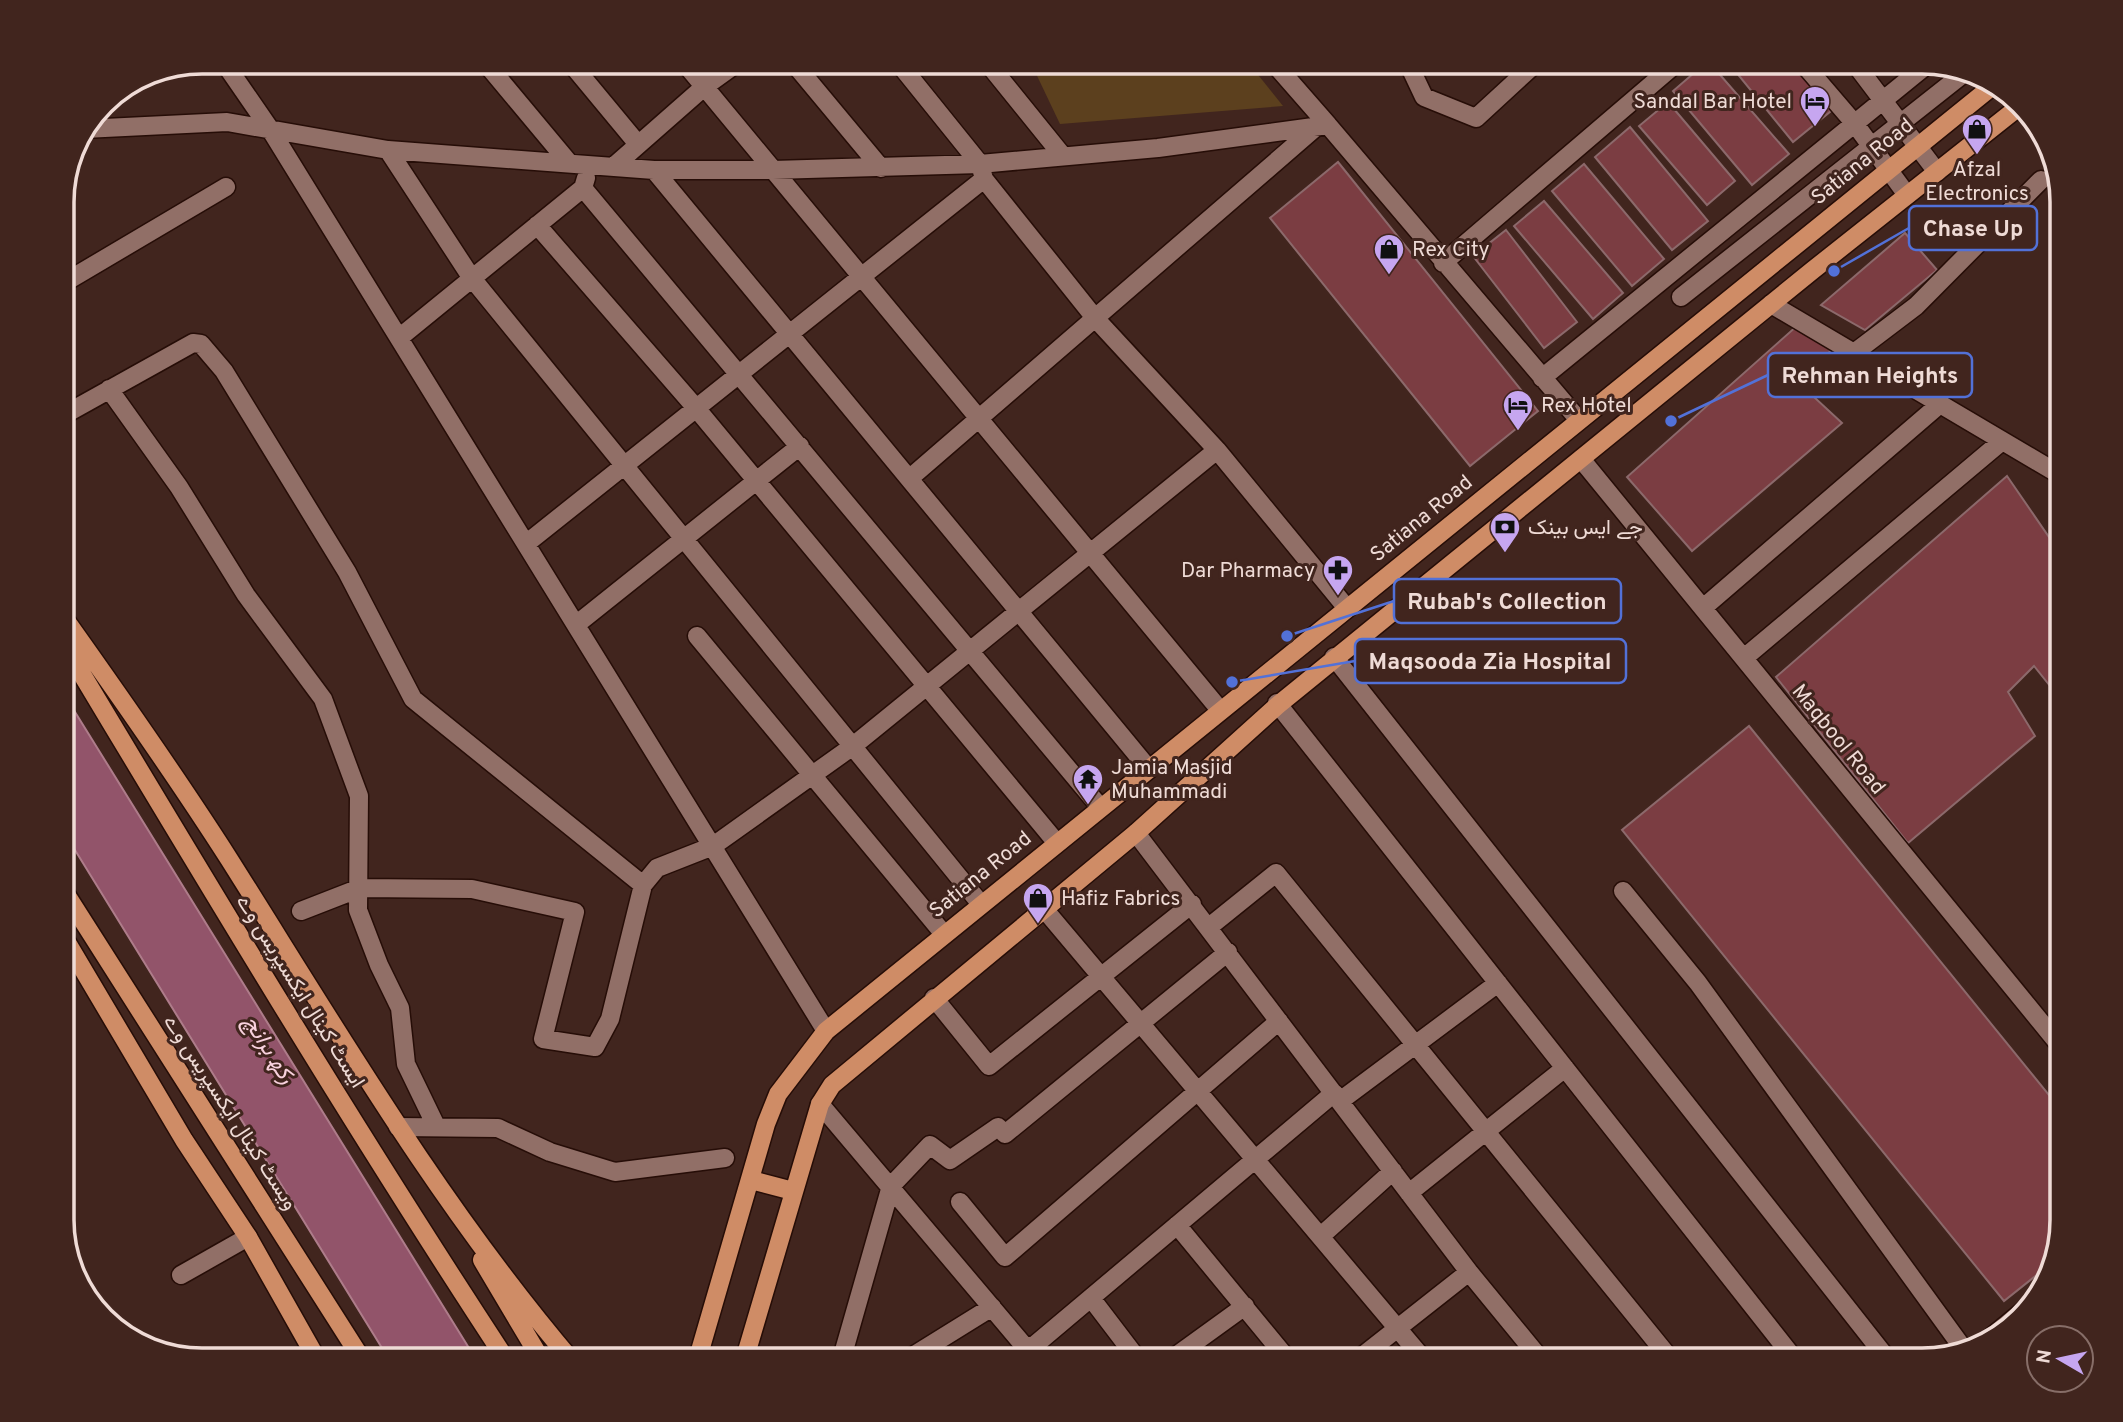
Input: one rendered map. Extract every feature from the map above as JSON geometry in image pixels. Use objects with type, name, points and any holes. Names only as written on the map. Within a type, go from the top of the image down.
[{"type":"main road","name":"Satiana Road","points":[[701,1348],[765,1124],[778,1094],[826,1031],[943,933],[1985,91]]},
{"type":"main road","points":[[748,1348],[820,1104],[832,1085],[1136,833],[1278,704],[2013,112]]},
{"type":"main road","points":[[74,633],[226,855],[398,1127],[455,1210],[562,1348]]},
{"type":"main road","name":"ایسٹ کینال ایکسپریس وے","points":[[74,661],[211,890],[499,1348]]},
{"type":"main road","name":"ویسٹ کینال ایکسپریس وے","points":[[74,907],[355,1348]]},
{"type":"main road","points":[[74,954],[184,1140],[247,1237],[311,1348]]},
{"type":"main road","points":[[751,1180],[793,1191]]},
{"type":"main road","points":[[455,1210],[518,1326],[533,1348]]},
{"type":"street","points":[[232,74],[270,129],[527,543],[826,1031]]},
{"type":"street","points":[[496,74],[578,164],[583,188],[1100,807]]},
{"type":"street","points":[[580,74],[638,143]]},
{"type":"street","points":[[694,74],[1220,710]]},
{"type":"street","points":[[613,167],[704,86],[721,74]]},
{"type":"street","points":[[803,74],[881,168]]},
{"type":"street","points":[[907,74],[1095,318],[1217,450],[1346,607]]},
{"type":"street","points":[[997,74],[1062,155]]},
{"type":"street","points":[[1282,74],[1322,126],[1578,419]]},
{"type":"street","points":[[1413,74],[1424,97],[1476,118],[1524,74]]},
{"type":"street","points":[[1443,263],[1659,74]]},
{"type":"street","points":[[1812,74],[1856,124],[1907,195]]},
{"type":"street","points":[[1863,74],[1915,147],[1937,172]]},
{"type":"street","points":[[1542,378],[1916,74]]},
{"type":"street","points":[[1682,297],[1957,79]]},
{"type":"street","points":[[97,128],[227,122],[388,150],[654,170],[881,168],[982,172],[1062,155],[1158,149],[1322,126]]},
{"type":"street","points":[[910,478],[1322,126]]},
{"type":"street","points":[[388,150],[471,276],[980,904]]},
{"type":"street","points":[[654,170],[1148,768]]},
{"type":"street","points":[[527,543],[790,334],[982,172]]},
{"type":"street","points":[[1854,353],[1916,306],[2041,180]]},
{"type":"street","points":[[74,277],[226,187]]},
{"type":"street","points":[[399,338],[471,276],[583,188]]},
{"type":"street","points":[[537,225],[696,408],[1056,842]]},
{"type":"street","points":[[1771,304],[2050,469]]},
{"type":"street","points":[[74,409],[193,343],[201,344],[224,371],[347,572],[413,699],[643,885]]},
{"type":"street","points":[[110,389],[179,487],[246,594],[323,699],[359,796],[358,909],[379,965],[400,1008],[406,1064],[436,1126]]},
{"type":"street","points":[[1703,608],[1940,404]]},
{"type":"street","points":[[1744,658],[2002,440]]},
{"type":"street","points":[[577,624],[800,446]]},
{"type":"street","points":[[301,911],[360,888],[472,889],[575,912],[543,1039],[595,1047],[610,1020],[643,885],[657,868],[713,846],[853,746],[1217,450]]},
{"type":"street","name":"Maqbool Road","points":[[1581,458],[2050,1033]]},
{"type":"street","points":[[697,636],[943,933]]},
{"type":"street","points":[[1335,658],[1879,1348]]},
{"type":"street","points":[[1278,704],[1786,1348]]},
{"type":"street","points":[[1136,833],[1469,1272],[1531,1348]]},
{"type":"street","points":[[1209,927],[1276,873],[1661,1348]]},
{"type":"street","points":[[1623,891],[1698,983],[1959,1343]]},
{"type":"street","points":[[934,998],[989,1066],[1192,904]]},
{"type":"street","points":[[1045,910],[1414,1348]]},
{"type":"street","points":[[845,1348],[891,1186],[930,1145],[950,1160],[998,1127],[1004,1134],[1228,952]]},
{"type":"street","points":[[820,1104],[1026,1348],[1036,1344],[1256,1159],[1337,1097],[1498,983]]},
{"type":"street","points":[[960,1202],[1005,1257],[1279,1021]]},
{"type":"street","points":[[1409,1193],[1565,1068]]},
{"type":"street","points":[[398,1127],[498,1128],[550,1152],[615,1172],[725,1158]]},
{"type":"street","points":[[1321,1237],[1393,1171]]},
{"type":"street","points":[[1177,1225],[1279,1348]]},
{"type":"street","points":[[181,1275],[247,1237]]},
{"type":"street","points":[[1373,1348],[1469,1272]]},
{"type":"street","points":[[1091,1297],[1129,1348]]},
{"type":"street","points":[[1187,1348],[1245,1306]]},
{"type":"street","points":[[926,1348],[992,1307]]},
{"type":"shaded area","points":[[1036,74],[1257,74],[1283,106],[1060,124]]},
{"type":"water","name":"رکھ برانچ","points":[[74,710],[469,1348],[382,1348],[74,848]]},
{"type":"building","points":[[1693,74],[1719,74],[1789,154],[1752,185],[1673,91]]},
{"type":"building","points":[[1738,74],[1801,74],[1831,111],[1793,142]]},
{"type":"building","points":[[1668,102],[1735,181],[1707,205],[1639,126]]},
{"type":"building","points":[[1630,127],[1708,221],[1672,250],[1595,157]]},
{"type":"building","points":[[1338,162],[1538,411],[1470,466],[1270,218]]},
{"type":"building","points":[[1584,164],[1664,259],[1632,286],[1552,191]]},
{"type":"building","points":[[1544,201],[1623,293],[1593,319],[1514,226]]},
{"type":"building","points":[[1506,230],[1577,322],[1544,348],[1473,256]]},
{"type":"building","points":[[1905,233],[1937,270],[1865,330],[1821,305]]},
{"type":"building","points":[[1798,325],[1832,349],[1801,385],[1842,423],[1692,551],[1627,477]]},
{"type":"building","points":[[2007,476],[2050,539],[2050,686],[2034,666],[2008,692],[2035,736],[1908,843],[1776,677]]},
{"type":"building","points":[[1749,726],[2050,1096],[2050,1221],[2045,1254],[2037,1275],[2004,1301],[1622,830]]},
{"type":"place","name":"Sandal Bar Hotel","points":[[1815,128]]},
{"type":"place","name":"Afzal Electronics","points":[[1977,156]]},
{"type":"place","name":"Chase Up","points":[[1834,271]]},
{"type":"place","name":"Rex City","points":[[1389,276]]},
{"type":"place","name":"Rehman Heights","points":[[1671,421]]},
{"type":"place","name":"Rex Hotel","points":[[1518,432]]},
{"type":"place","name":"جے ایس بینک","points":[[1505,554]]},
{"type":"place","name":"Dar Pharmacy","points":[[1338,597]]},
{"type":"place","name":"Rubab's Collection","points":[[1287,636]]},
{"type":"place","name":"Maqsooda Zia Hospital","points":[[1232,682]]},
{"type":"place","name":"Jamia Masjid Muhammadi","points":[[1088,806]]},
{"type":"place","name":"Hafiz Fabrics","points":[[1038,925]]}]
